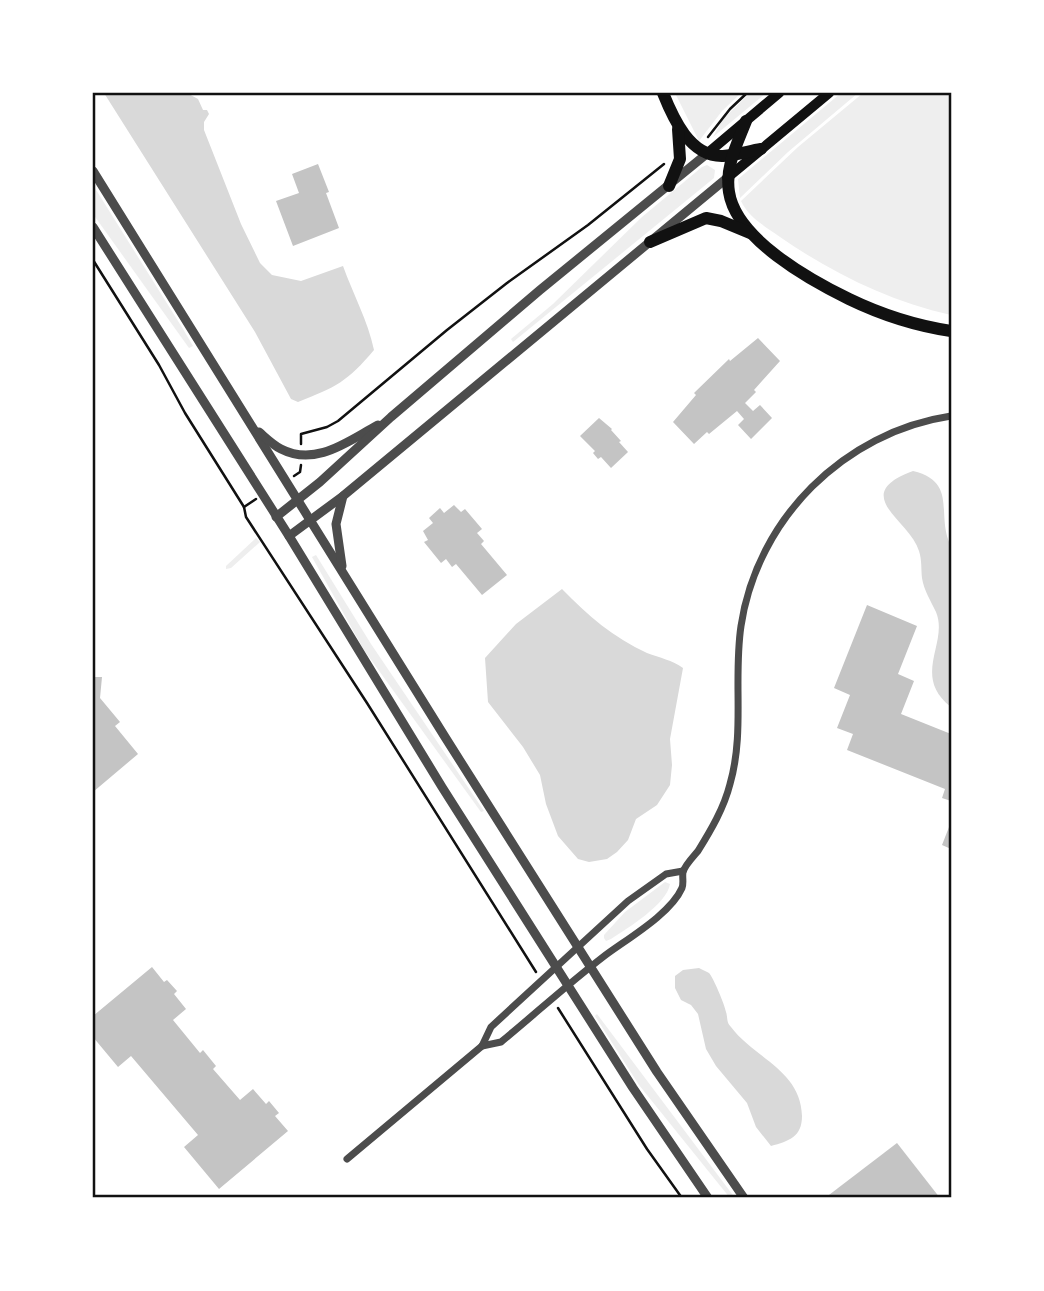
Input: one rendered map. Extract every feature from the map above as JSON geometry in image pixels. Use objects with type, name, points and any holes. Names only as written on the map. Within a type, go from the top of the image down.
[{"type":"highway","points":[[663,93],[678,125],[697,147],[707,146],[720,156],[761,149]]},
{"type":"highway","points":[[746,121],[727,178],[733,204],[750,233]]},
{"type":"highway","points":[[669,186],[680,159],[678,125]]},
{"type":"highway","points":[[650,242],[706,218],[721,221],[750,233],[807,276],[851,300],[904,319],[951,331]]},
{"type":"main road","points":[[707,146],[746,121],[779,93]]},
{"type":"main road","points":[[727,178],[829,93]]},
{"type":"street","points":[[276,517],[540,290],[669,186],[707,146]]},
{"type":"street","points":[[93,171],[657,1072],[744,1198]]},
{"type":"street","points":[[289,536],[343,496],[727,178]]},
{"type":"street","points":[[93,226],[289,536],[395,712],[633,1088],[708,1198]]},
{"type":"street","points":[[482,1046],[501,1042],[591,967],[636,936],[671,903],[682,887],[683,871],[707,836],[730,785],[739,741],[741,628],[751,586],[773,537],[791,510],[815,482],[859,449],[909,425],[951,416]]},
{"type":"street","points":[[253,428],[280,449],[302,456],[334,449],[391,417]]},
{"type":"street","points":[[343,496],[336,524],[343,573]]},
{"type":"street","points":[[347,1159],[482,1046],[491,1027],[644,889],[666,874],[683,871]]},
{"type":"path","points":[[707,146],[730,109],[747,93]]},
{"type":"path","points":[[301,443],[301,434],[338,421],[447,330],[507,283],[570,240],[667,162]]},
{"type":"path","points":[[93,260],[244,507],[246,517],[367,703],[541,981]]},
{"type":"path","points":[[293,477],[300,470]]},
{"type":"path","points":[[244,507],[248,504]]},
{"type":"path","points":[[553,999],[640,1138],[682,1198]]},
{"type":"shaded area","points":[[104,93],[187,93],[198,99],[203,110],[207,110],[209,114],[204,122],[204,130],[241,224],[260,263],[272,275],[301,281],[343,266],[374,350],[356,370],[322,392],[298,402],[291,399],[255,332]]},
{"type":"shaded area","points":[[675,93],[741,93],[722,111],[699,141]]},
{"type":"shaded area","points":[[750,93],[766,93],[713,137],[723,119]]},
{"type":"shaded area","points":[[841,93],[858,93],[788,152],[740,198],[738,179]]},
{"type":"shaded area","points":[[863,93],[951,93],[951,315],[883,294],[841,274],[763,225],[748,212],[741,201],[798,147]]},
{"type":"shaded area","points":[[707,165],[715,170],[714,178],[513,342],[511,339],[553,304],[642,217]]},
{"type":"shaded area","points":[[93,185],[193,346],[189,348],[93,214]]},
{"type":"shaded area","points":[[913,471],[927,476],[936,483],[941,492],[951,546],[951,707],[939,695],[934,683],[932,671],[939,624],[923,583],[919,551],[884,499],[885,489],[894,480]]},
{"type":"shaded area","points":[[256,538],[260,542],[231,568],[226,569],[226,566]]},
{"type":"shaded area","points":[[316,555],[371,644],[484,811],[481,812],[364,650],[312,557]]},
{"type":"shaded area","points":[[562,589],[612,633],[647,653],[683,668],[670,739],[670,785],[657,805],[636,819],[628,840],[617,852],[607,859],[589,862],[578,859],[558,836],[546,804],[540,775],[523,747],[488,702],[485,658],[516,624]]},
{"type":"shaded area","points":[[665,882],[670,884],[667,892],[646,915],[606,941],[604,935],[625,912]]},
{"type":"shaded area","points":[[699,968],[709,973],[713,980],[729,1025],[794,1087],[800,1100],[802,1116],[800,1129],[789,1140],[771,1146],[756,1127],[747,1103],[716,1066],[706,1049],[698,1014],[691,1005],[681,1000],[675,988],[675,976],[683,970]]},
{"type":"shaded area","points":[[597,1014],[735,1198],[730,1198],[639,1085],[595,1016]]},
{"type":"building","points":[[318,164],[339,228],[293,246],[276,201],[299,193],[292,174]]},
{"type":"building","points":[[758,338],[780,361],[745,403],[753,411],[760,405],[772,418],[751,439],[738,425],[744,419],[737,411],[694,444],[673,422],[696,395],[694,393],[729,359],[730,361]]},
{"type":"building","points":[[599,418],[612,429],[628,452],[611,468],[601,457],[598,459],[593,453],[595,451],[580,436]]},
{"type":"building","points":[[454,505],[461,512],[465,509],[482,529],[477,533],[484,541],[481,544],[507,575],[482,595],[456,564],[452,567],[446,559],[441,563],[424,542],[428,540],[423,531],[433,523],[429,518],[440,508],[444,513]]},
{"type":"building","points":[[867,605],[917,626],[898,674],[914,681],[901,714],[951,734],[951,801],[942,798],[945,789],[847,750],[853,734],[837,728],[850,695],[834,688]]},
{"type":"building","points":[[93,677],[102,677],[100,698],[120,722],[115,726],[138,754],[93,792]]},
{"type":"building","points":[[951,822],[951,849],[942,845]]},
{"type":"building","points":[[152,967],[164,982],[167,980],[177,991],[174,994],[186,1009],[173,1020],[200,1053],[203,1050],[216,1066],[213,1069],[240,1100],[253,1089],[266,1104],[269,1101],[279,1113],[275,1116],[288,1131],[219,1189],[184,1147],[198,1135],[131,1056],[118,1067],[93,1037],[93,1016]]},
{"type":"building","points":[[897,1143],[940,1198],[825,1198]]}]
